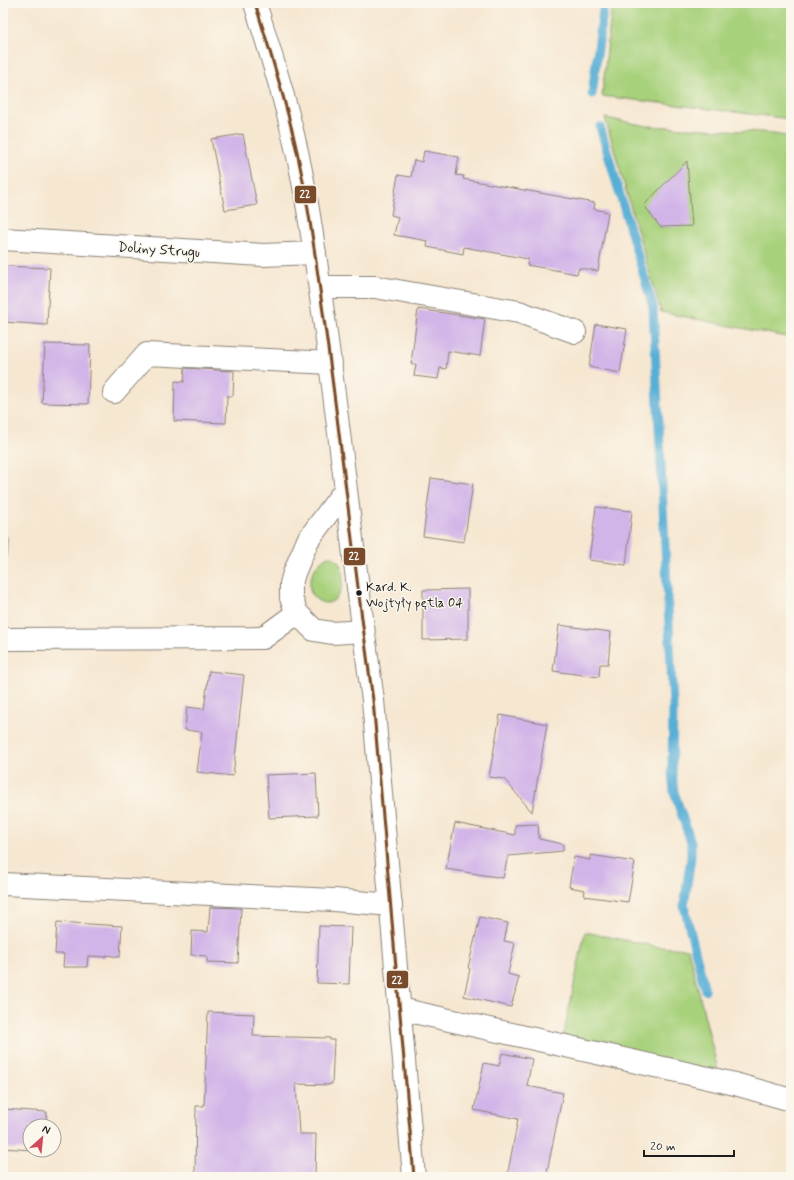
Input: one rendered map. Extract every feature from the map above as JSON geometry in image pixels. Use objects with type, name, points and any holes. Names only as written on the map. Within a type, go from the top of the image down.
[{"type":"street","points":[[255,3],[272,60],[301,171],[331,363],[363,631],[373,700],[414,1177]]},
{"type":"street","name":"Doliny Strugu","points":[[3,239],[263,255],[315,253]]},
{"type":"street","points":[[320,287],[375,287],[519,312],[575,332]]},
{"type":"street","points":[[114,392],[148,354],[331,363]]},
{"type":"street","points":[[346,490],[308,540],[294,573],[291,584],[291,598],[297,613],[314,630],[332,633],[363,631]]},
{"type":"street","points":[[3,639],[263,638],[297,613]]},
{"type":"street","points":[[3,884],[334,900],[391,905]]},
{"type":"street","points":[[400,1009],[735,1084],[791,1100]]},
{"type":"green space","points":[[612,3],[791,3],[791,119],[602,96]]},
{"type":"green space","points":[[605,118],[648,126],[762,132],[791,137],[791,338],[661,312]]},
{"type":"green space","points":[[3,537],[7,537],[3,608]]},
{"type":"green space","points":[[328,556],[336,559],[341,566],[343,575],[339,593],[334,600],[328,603],[319,601],[313,597],[310,591],[310,584],[311,577],[318,564]]},
{"type":"green space","points":[[585,932],[659,947],[688,949],[719,1074],[563,1037]]},
{"type":"building","points":[[243,134],[257,205],[225,210],[211,139]]},
{"type":"building","points":[[424,151],[459,157],[456,175],[464,176],[463,179],[595,203],[594,209],[608,212],[598,271],[579,268],[577,274],[527,265],[528,259],[464,247],[463,254],[427,247],[428,241],[394,235],[398,217],[391,215],[398,175],[411,177],[414,160],[422,162]]},
{"type":"building","points":[[687,161],[692,226],[660,227],[644,205]]},
{"type":"building","points":[[3,266],[50,268],[47,325],[3,322]]},
{"type":"building","points":[[418,309],[485,319],[480,356],[448,351],[446,369],[440,368],[438,379],[414,376],[416,364],[411,364]]},
{"type":"building","points":[[596,324],[627,329],[620,373],[589,367]]},
{"type":"building","points":[[45,344],[90,345],[88,404],[42,403]]},
{"type":"building","points":[[185,368],[234,371],[233,396],[227,396],[226,423],[174,421],[175,381],[184,382]]},
{"type":"building","points":[[431,478],[473,484],[464,542],[423,536]]},
{"type":"building","points":[[596,507],[632,511],[626,565],[589,560]]},
{"type":"building","points":[[468,589],[468,639],[423,640],[423,590]]},
{"type":"building","points":[[559,625],[611,632],[608,664],[600,664],[599,677],[553,671]]},
{"type":"building","points":[[209,671],[244,675],[233,776],[197,772],[202,732],[185,730],[187,707],[204,709]]},
{"type":"building","points":[[500,715],[547,724],[532,812],[504,779],[489,777]]},
{"type":"building","points":[[316,773],[318,816],[269,818],[266,775]]},
{"type":"building","points":[[455,823],[515,835],[515,825],[538,824],[539,839],[563,844],[563,851],[508,856],[503,878],[446,869]]},
{"type":"building","points":[[590,855],[635,862],[628,902],[584,896],[585,890],[569,887],[574,857],[590,860]]},
{"type":"building","points":[[210,907],[241,908],[238,963],[207,962],[207,956],[191,955],[192,931],[208,932]]},
{"type":"building","points":[[480,917],[508,923],[504,941],[515,943],[508,974],[519,977],[511,1007],[464,996],[470,969],[468,968]]},
{"type":"building","points":[[57,922],[122,926],[120,957],[106,955],[106,957],[88,956],[87,967],[63,967],[64,954],[55,954]]},
{"type":"building","points":[[319,926],[351,927],[349,984],[317,983]]},
{"type":"building","points":[[208,1012],[254,1014],[253,1036],[330,1038],[330,1040],[334,1040],[332,1084],[296,1084],[299,1134],[316,1134],[315,1177],[195,1177],[196,1106],[204,1106]]},
{"type":"building","points":[[502,1053],[532,1059],[527,1086],[563,1093],[546,1177],[507,1177],[518,1119],[474,1110],[484,1063],[499,1066]]},
{"type":"building","points":[[3,1109],[47,1112],[47,1118],[22,1118],[22,1149],[3,1148]]},
{"type":"waterway","points":[[592,94],[604,3]]},
{"type":"waterway","points":[[600,127],[653,307],[673,705],[672,772],[674,792],[691,842],[691,857],[684,906],[705,990]]},
{"type":"transit line","name":"22","points":[[255,3],[280,86],[297,150],[310,221],[329,354],[373,700],[414,1177]]},
{"type":"place","name":"Kard. K. Wojtyły pętla 04","points":[[359,593]]}]
